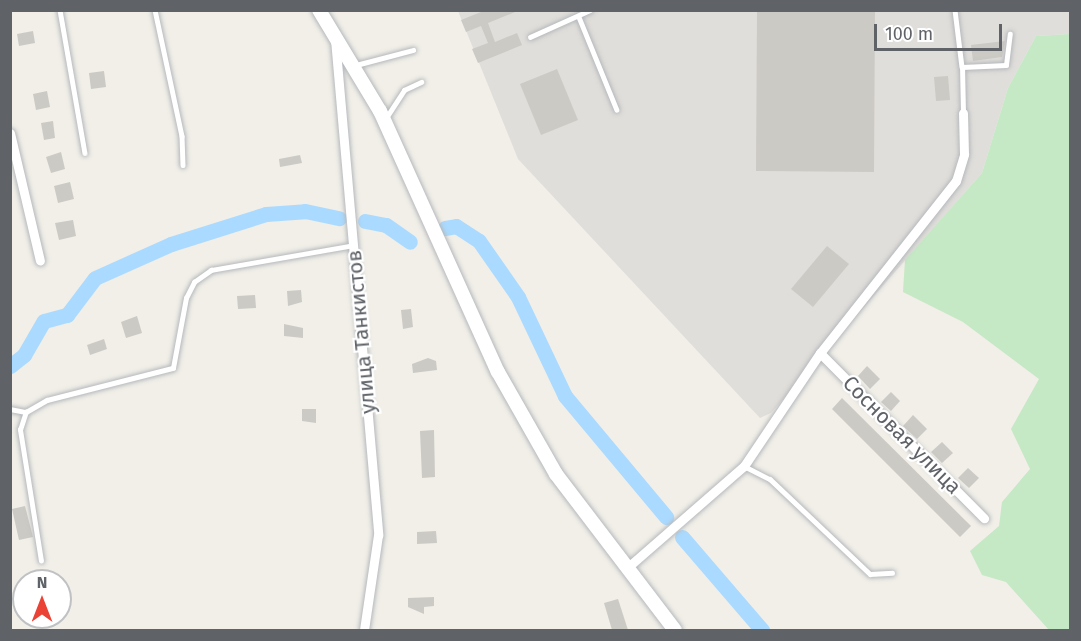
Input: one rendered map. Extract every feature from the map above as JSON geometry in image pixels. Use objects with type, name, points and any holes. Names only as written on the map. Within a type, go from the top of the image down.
[{"type":"main road","points":[[319,10],[385,120],[498,372],[556,474],[675,630]]},
{"type":"street","name":"улица Танкистов","points":[[334,33],[378,535],[364,630]]},
{"type":"street","points":[[627,568],[744,465],[820,353],[956,181],[964,154],[963,113]]},
{"type":"street","points":[[10,132],[40,261]]},
{"type":"street","name":"Сосновая улица","points":[[820,353],[984,518]]},
{"type":"lane","points":[[60,10],[85,153]]},
{"type":"lane","points":[[155,10],[182,136],[183,165]]},
{"type":"lane","points":[[530,37],[579,18],[590,10]]},
{"type":"lane","points":[[955,10],[962,67],[963,113]]},
{"type":"lane","points":[[579,18],[617,110]]},
{"type":"lane","points":[[962,67],[1006,65],[1010,34]]},
{"type":"lane","points":[[353,65],[412,50]]},
{"type":"lane","points":[[385,120],[404,90],[421,82]]},
{"type":"lane","points":[[41,561],[20,430],[26,412],[46,400],[173,368],[186,298],[194,282],[211,270],[354,245]]},
{"type":"lane","points":[[10,408],[26,412]]},
{"type":"lane","points":[[744,465],[770,479],[870,574],[892,573]]},
{"type":"shaded area","points":[[1070,10],[1070,34],[1036,36],[1008,88],[982,173],[771,413],[760,418],[518,159],[458,11]]},
{"type":"green space","points":[[1070,34],[1070,630],[1049,630],[1006,582],[982,575],[970,551],[999,526],[1002,502],[1030,469],[1011,429],[1039,379],[963,322],[903,292],[905,260],[982,173],[1008,88],[1036,36]]},
{"type":"building","points":[[486,10],[520,10],[488,23],[495,42],[517,33],[522,45],[478,63],[472,49],[488,43],[481,26],[466,32],[461,20]]},
{"type":"building","points":[[757,10],[875,10],[874,172],[756,171]]},
{"type":"building","points":[[33,31],[35,43],[19,46],[17,34]]},
{"type":"building","points":[[1005,41],[1002,57],[973,61],[971,45]]},
{"type":"building","points":[[557,69],[578,120],[541,135],[520,84]]},
{"type":"building","points":[[104,71],[106,87],[91,89],[89,73]]},
{"type":"building","points":[[948,76],[950,100],[936,101],[934,77]]},
{"type":"building","points":[[47,91],[50,107],[36,110],[33,94]]},
{"type":"building","points":[[53,121],[55,138],[44,140],[41,123]]},
{"type":"building","points":[[61,152],[65,169],[51,173],[46,157]]},
{"type":"building","points":[[300,155],[302,163],[280,167],[279,159]]},
{"type":"building","points":[[70,182],[74,199],[58,203],[54,186]]},
{"type":"building","points":[[73,220],[76,236],[59,240],[55,223]]},
{"type":"building","points":[[827,246],[849,264],[813,307],[791,289]]},
{"type":"building","points":[[301,290],[302,302],[288,306],[287,291]]},
{"type":"building","points":[[255,295],[256,308],[238,309],[237,296]]},
{"type":"building","points":[[411,309],[413,327],[403,329],[401,310]]},
{"type":"building","points":[[137,316],[142,333],[126,338],[121,322]]},
{"type":"building","points":[[284,324],[303,328],[303,338],[284,336]]},
{"type":"building","points":[[104,339],[107,349],[90,355],[87,345]]},
{"type":"building","points":[[428,358],[436,361],[437,370],[413,373],[412,364]]},
{"type":"building","points":[[867,366],[880,379],[870,389],[858,376]]},
{"type":"building","points":[[891,392],[900,401],[891,411],[881,402]]},
{"type":"building","points":[[842,398],[971,526],[960,537],[832,409]]},
{"type":"building","points":[[302,409],[316,409],[316,423],[302,421]]},
{"type":"building","points":[[913,415],[927,429],[917,439],[903,426]]},
{"type":"building","points":[[434,430],[435,477],[422,478],[420,431]]},
{"type":"building","points":[[942,442],[953,453],[942,463],[931,452]]},
{"type":"building","points":[[968,468],[979,478],[969,488],[958,478]]},
{"type":"building","points":[[25,506],[33,537],[19,540],[12,509]]},
{"type":"building","points":[[436,531],[437,543],[417,544],[417,532]]},
{"type":"building","points":[[434,597],[434,606],[424,607],[424,614],[408,607],[408,598]]},
{"type":"building","points":[[618,599],[628,630],[612,630],[604,603]]},
{"type":"waterway","points":[[10,366],[24,355],[44,321],[67,315],[95,278],[171,244],[266,214],[305,211],[339,218]]},
{"type":"waterway","points":[[365,221],[386,225],[410,242]]},
{"type":"waterway","points":[[445,228],[456,226],[479,241],[518,297],[565,396],[666,517]]},
{"type":"waterway","points":[[682,537],[762,630]]}]
